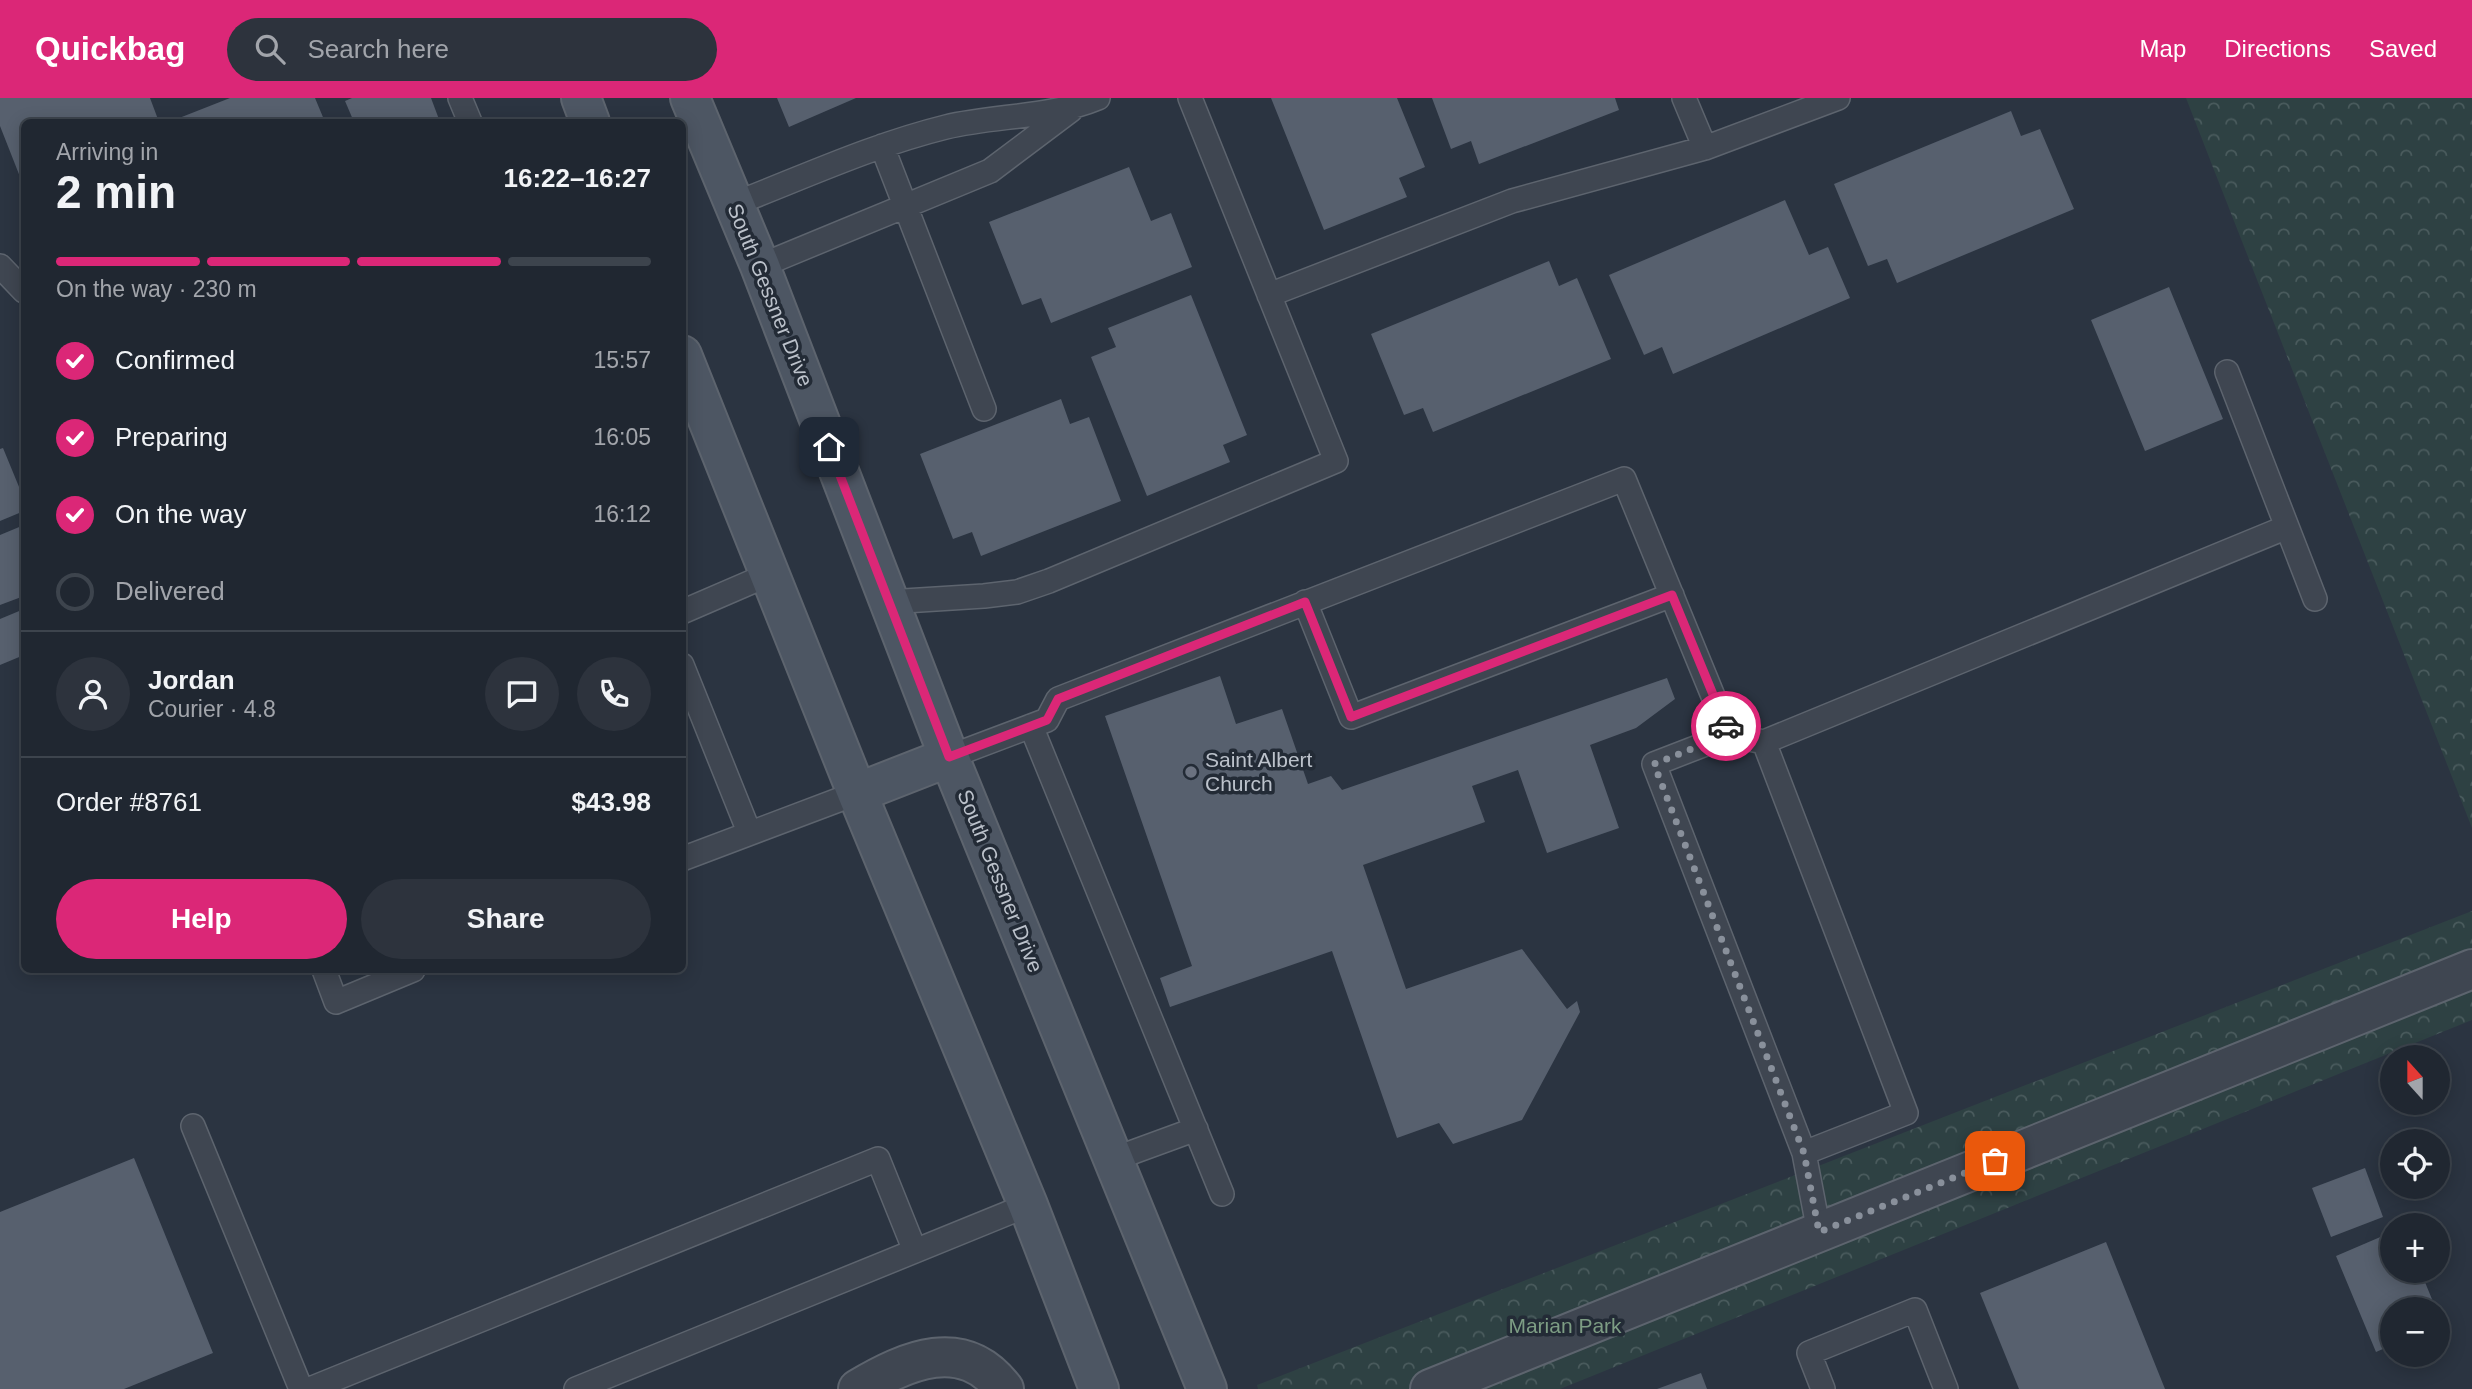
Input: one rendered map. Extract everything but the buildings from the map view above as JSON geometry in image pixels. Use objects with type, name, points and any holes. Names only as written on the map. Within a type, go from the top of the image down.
[{"type":"main road","points":[[581,98],[589,119]]},
{"type":"main road","name":"South Gessner Drive","points":[[690,98],[760,266],[949,757],[1207,1389]]},
{"type":"main road","points":[[686,365],[856,793],[1028,1205],[1099,1389]]},
{"type":"main road","points":[[856,793],[949,757]]},
{"type":"street","points":[[1430,1389],[2472,970]]},
{"type":"street","points":[[858,1389],[933,1356],[964,1358],[992,1374],[1004,1389]]},
{"type":"lane","points":[[460,98],[469,119]]},
{"type":"lane","points":[[734,204],[882,146],[948,127],[1075,107],[1098,98]]},
{"type":"lane","points":[[888,602],[1017,592],[1336,461],[1190,98]]},
{"type":"lane","points":[[1684,98],[1705,148]]},
{"type":"lane","points":[[1269,295],[1547,189],[1705,148],[1838,98]]},
{"type":"lane","points":[[760,266],[990,172],[1075,107]]},
{"type":"lane","points":[[882,146],[984,409]]},
{"type":"lane","points":[[0,266],[21,288]]},
{"type":"lane","points":[[2227,372],[2315,598]]},
{"type":"lane","points":[[949,757],[1047,720],[1058,699],[1623,479],[1729,734]]},
{"type":"lane","points":[[1819,1232],[1804,1153],[1654,764],[1729,734],[1764,742],[2287,527]]},
{"type":"lane","points":[[686,610],[770,574]]},
{"type":"lane","points":[[1305,602],[1351,717],[1672,595]]},
{"type":"lane","points":[[686,675],[749,832]]},
{"type":"lane","points":[[1031,726],[1222,1194]]},
{"type":"lane","points":[[1764,742],[1906,1113],[1804,1153]]},
{"type":"lane","points":[[686,857],[856,793]]},
{"type":"lane","points":[[325,973],[337,1002],[406,973]]},
{"type":"lane","points":[[193,1126],[301,1389]]},
{"type":"lane","points":[[1114,1159],[1196,1129]]},
{"type":"lane","points":[[310,1389],[877,1158],[915,1251]]},
{"type":"lane","points":[[576,1389],[1028,1205]]},
{"type":"lane","points":[[1824,1389],[1809,1353],[1915,1310],[1946,1389]]},
{"type":"green space","points":[[2186,98],[2472,98],[2472,828],[2214,170]]},
{"type":"green space","name":"Marian Park","points":[[2472,911],[2472,1020],[2410,1045],[2380,1045],[2380,1057],[1560,1389],[1258,1389],[1257,1385]]},
{"type":"way so far","points":[[1726,726],[1729,734],[1654,764],[1804,1153],[1819,1232],[1995,1161]]},
{"type":"place","name":"Saint Albert Church","points":[[1191,772]]},
{"type":"route","points":[[829,447],[949,757],[1047,720],[1058,699],[1305,602],[1351,717],[1672,595],[1726,726]]}]
